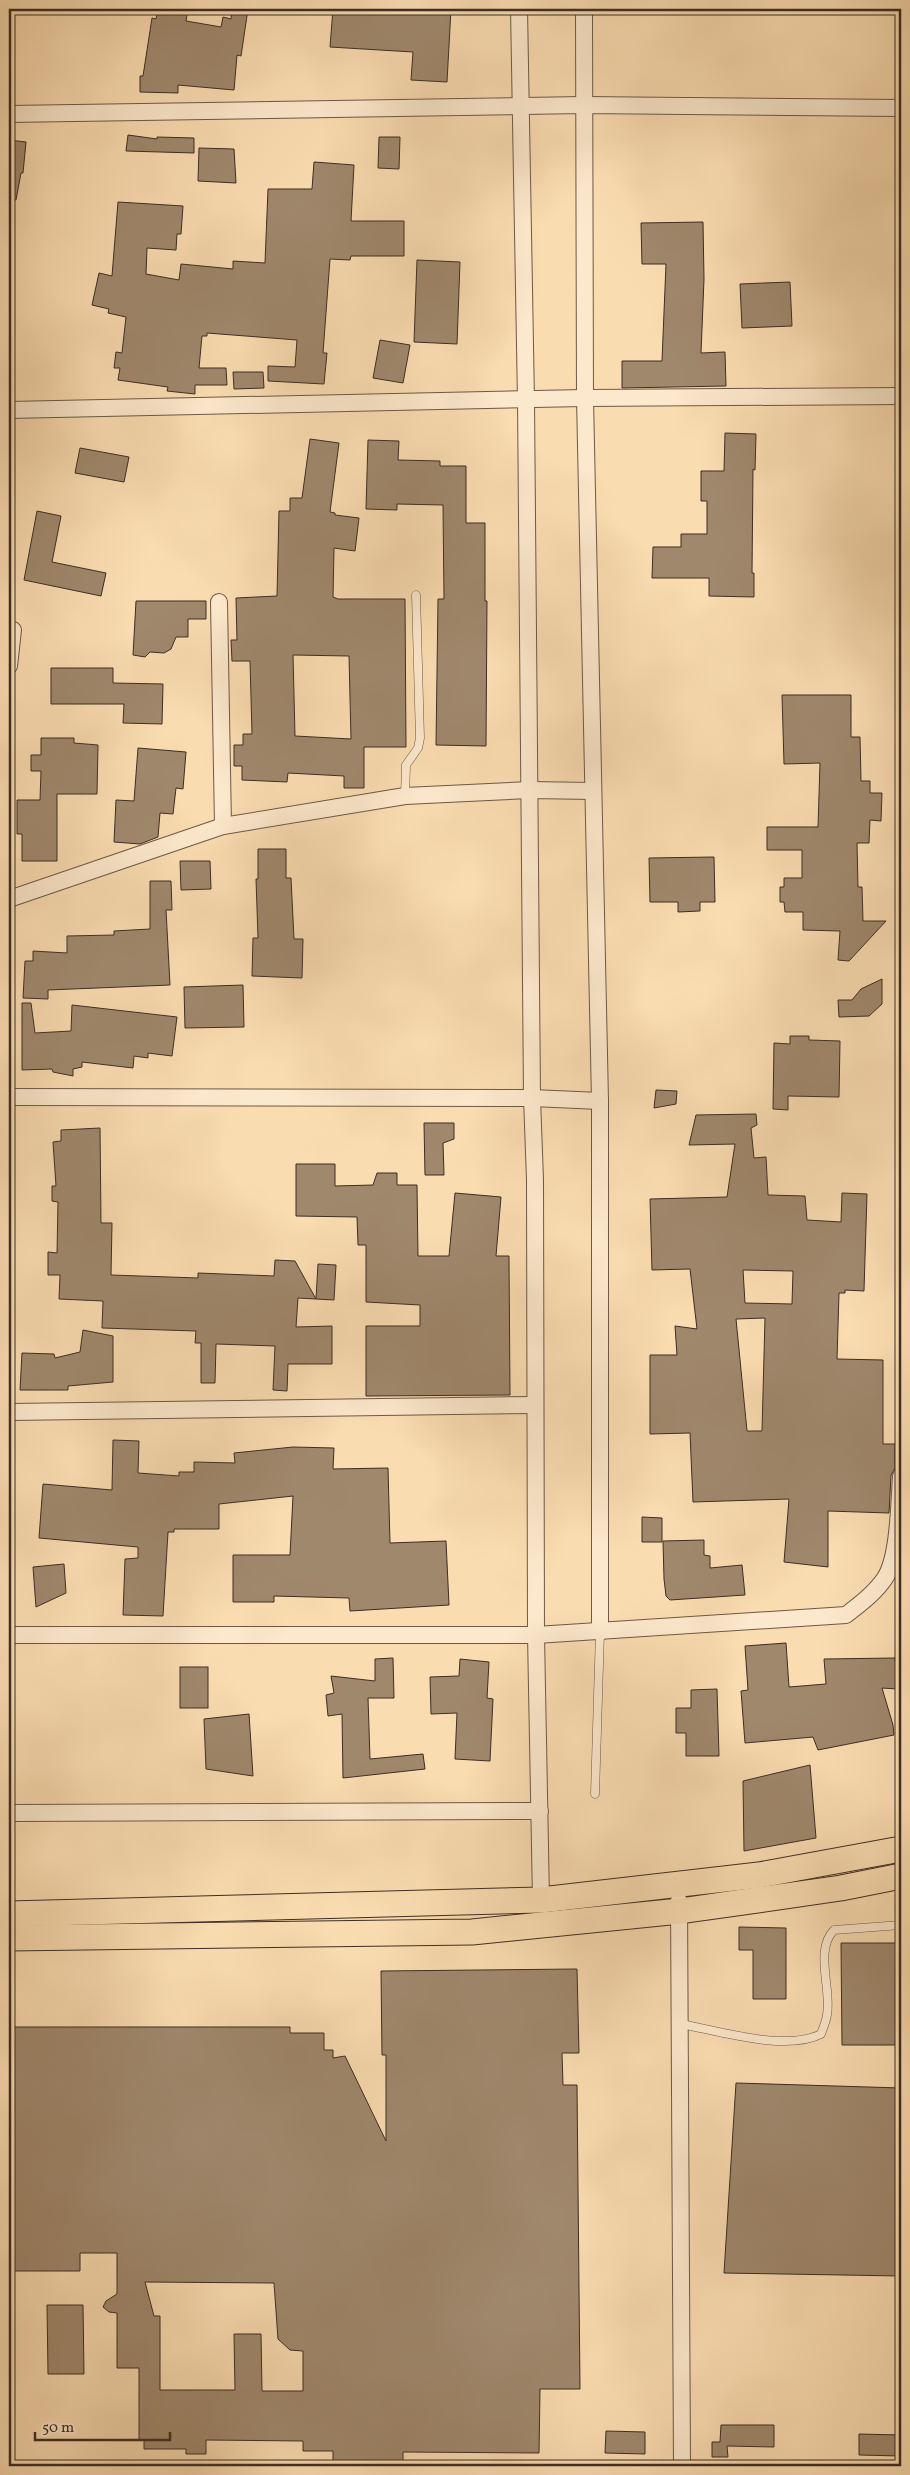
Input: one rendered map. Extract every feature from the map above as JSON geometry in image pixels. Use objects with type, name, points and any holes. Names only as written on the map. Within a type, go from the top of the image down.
[{"type":"main road","points":[[9,1914],[541,1900],[677,1886],[759,1875],[901,1848]]},
{"type":"main road","points":[[9,1938],[472,1932],[680,1911],[841,1888],[901,1876]]},
{"type":"street","points":[[519,9],[526,401],[532,1098],[535,1190],[536,1635],[541,1900]]},
{"type":"street","points":[[584,9],[586,398],[600,1101],[600,1632]]},
{"type":"street","points":[[9,114],[583,105],[901,108]]},
{"type":"street","points":[[9,410],[526,401],[586,398],[901,396]]},
{"type":"street","points":[[219,602],[223,826]]},
{"type":"street","points":[[9,666],[13,630]]},
{"type":"street","points":[[9,899],[223,826],[404,796],[530,790],[593,792]]},
{"type":"street","points":[[9,1097],[532,1098],[600,1101]]},
{"type":"street","points":[[9,1412],[535,1405]]},
{"type":"street","points":[[9,1635],[536,1635],[846,1615],[867,1599],[886,1577],[897,1537],[901,1476]]},
{"type":"street","points":[[9,1813],[540,1811]]},
{"type":"street","points":[[677,1886],[680,1911],[681,2024],[682,2466]]},
{"type":"lane","points":[[404,796],[406,766],[418,748],[420,738],[416,595]]},
{"type":"lane","points":[[595,1794],[600,1632]]},
{"type":"lane","points":[[681,2024],[780,2042],[809,2040],[821,2034],[827,2014],[825,1958],[828,1936],[834,1930],[901,1925]]},
{"type":"building","points":[[158,9],[188,9],[186,21],[221,27],[223,17],[231,19],[232,9],[248,9],[241,56],[237,55],[234,90],[178,85],[178,93],[140,92],[140,76],[143,76],[152,18],[156,19]]},
{"type":"building","points":[[333,9],[451,9],[447,82],[411,80],[413,52],[330,47]]},
{"type":"building","points":[[128,135],[157,139],[157,137],[194,138],[194,153],[126,151]]},
{"type":"building","points":[[379,137],[400,137],[399,169],[378,168]]},
{"type":"building","points":[[9,140],[26,142],[23,173],[21,173],[16,200],[9,199]]},
{"type":"building","points":[[199,148],[234,149],[236,183],[198,181]]},
{"type":"building","points":[[314,162],[354,165],[351,221],[404,221],[404,256],[351,256],[350,260],[330,259],[323,353],[327,353],[324,384],[268,381],[268,366],[295,367],[297,340],[207,333],[207,336],[202,336],[199,368],[226,368],[227,385],[195,385],[195,394],[167,391],[168,387],[118,380],[120,368],[114,368],[116,352],[122,353],[126,317],[108,313],[109,309],[92,305],[99,273],[112,276],[118,202],[183,206],[181,234],[177,234],[176,250],[147,248],[146,274],[179,280],[181,264],[233,269],[233,261],[265,263],[268,189],[312,189]]},
{"type":"building","points":[[703,222],[704,279],[701,353],[725,352],[726,386],[622,388],[622,361],[662,361],[666,264],[642,264],[641,223]]},
{"type":"building","points":[[417,260],[460,262],[457,344],[414,342]]},
{"type":"building","points":[[790,282],[792,326],[742,328],[740,284]]},
{"type":"building","points":[[380,340],[410,345],[403,383],[373,378]]},
{"type":"building","points":[[233,372],[263,372],[264,388],[234,389]]},
{"type":"building","points":[[725,433],[756,434],[755,470],[753,469],[752,573],[754,573],[754,597],[709,596],[709,578],[652,578],[653,547],[681,547],[681,534],[707,534],[707,501],[701,501],[701,471],[724,471]]},
{"type":"building","points":[[310,439],[339,443],[330,512],[335,513],[335,515],[359,518],[355,551],[334,548],[333,597],[338,599],[405,599],[406,747],[364,747],[364,788],[344,788],[344,776],[288,773],[287,782],[242,780],[242,766],[234,766],[234,745],[243,745],[243,734],[252,734],[250,661],[232,661],[231,640],[237,640],[236,598],[277,596],[279,511],[290,511],[290,498],[302,498]],"holes":[[[293,655],[349,656],[351,739],[295,736]]]},
{"type":"building","points":[[368,440],[399,441],[398,460],[440,461],[440,466],[466,466],[466,523],[485,523],[485,601],[487,601],[486,746],[436,745],[438,599],[444,599],[443,505],[397,504],[397,510],[366,509]]},
{"type":"building","points":[[80,448],[129,457],[124,482],[75,473]]},
{"type":"building","points":[[37,511],[61,516],[52,562],[106,573],[101,596],[24,580]]},
{"type":"building","points":[[136,601],[206,601],[206,619],[188,619],[188,637],[176,637],[171,649],[164,653],[150,652],[145,657],[133,655]]},
{"type":"building","points":[[51,668],[113,668],[113,683],[163,684],[162,724],[123,723],[124,704],[51,704]]},
{"type":"building","points":[[782,695],[851,695],[851,737],[860,737],[861,781],[870,781],[870,793],[882,793],[881,821],[870,820],[869,843],[857,843],[858,887],[862,887],[863,921],[886,921],[849,961],[838,960],[840,931],[803,930],[803,912],[785,912],[784,902],[780,902],[780,887],[784,887],[784,878],[802,878],[802,850],[767,850],[767,827],[818,827],[820,763],[784,764]]},
{"type":"building","points":[[41,738],[74,738],[74,743],[98,745],[97,794],[57,794],[57,861],[22,861],[22,834],[17,834],[17,800],[40,800],[41,771],[31,771],[31,755],[41,755]]},
{"type":"building","points":[[138,748],[186,752],[183,789],[176,788],[173,814],[160,813],[158,837],[140,844],[114,842],[116,800],[134,801]]},
{"type":"building","points":[[258,849],[286,849],[286,878],[291,878],[294,939],[303,939],[302,978],[252,976],[253,938],[258,938],[256,879],[258,879]]},
{"type":"building","points":[[714,857],[715,902],[700,902],[700,911],[678,912],[678,902],[650,902],[649,858]]},
{"type":"building","points":[[180,861],[210,861],[211,889],[181,890]]},
{"type":"building","points":[[150,881],[171,881],[172,910],[166,910],[170,985],[48,990],[48,999],[23,998],[25,961],[33,961],[33,951],[67,953],[67,936],[114,935],[114,931],[150,929]]},
{"type":"building","points":[[882,979],[882,1004],[869,1016],[839,1017],[838,1000],[852,1000],[861,989]]},
{"type":"building","points":[[243,985],[244,1027],[185,1028],[184,987]]},
{"type":"building","points":[[22,1003],[31,1003],[35,1033],[71,1031],[72,1005],[177,1017],[172,1056],[148,1053],[148,1058],[134,1056],[133,1068],[82,1062],[82,1067],[73,1069],[73,1076],[53,1072],[52,1069],[22,1070]]},
{"type":"building","points":[[790,1036],[809,1036],[809,1040],[840,1041],[839,1097],[788,1096],[788,1110],[773,1109],[774,1043],[790,1044]]},
{"type":"building","points":[[656,1090],[677,1091],[676,1104],[654,1108]]},
{"type":"building","points":[[756,1114],[757,1125],[751,1128],[754,1158],[766,1157],[768,1195],[805,1196],[807,1220],[841,1222],[842,1193],[867,1194],[864,1291],[845,1290],[845,1293],[839,1293],[837,1359],[883,1360],[883,1444],[895,1444],[895,1468],[891,1475],[889,1513],[828,1511],[828,1567],[784,1562],[789,1499],[693,1502],[690,1433],[650,1434],[650,1355],[677,1355],[675,1326],[697,1329],[690,1269],[652,1270],[650,1199],[727,1197],[735,1144],[689,1145],[696,1115]],"holes":[[[743,1270],[793,1271],[792,1304],[745,1303]],[[765,1318],[762,1431],[747,1431],[736,1319]]]},
{"type":"building","points":[[424,1123],[454,1123],[454,1139],[443,1143],[444,1175],[425,1175]]},
{"type":"building","points":[[100,1128],[101,1223],[112,1223],[111,1275],[198,1278],[198,1273],[274,1276],[275,1260],[295,1261],[316,1299],[298,1298],[296,1327],[332,1326],[332,1364],[288,1364],[287,1391],[273,1390],[275,1346],[216,1344],[215,1383],[201,1383],[201,1343],[195,1343],[196,1331],[102,1328],[103,1301],[59,1299],[60,1275],[48,1275],[48,1252],[57,1253],[58,1202],[52,1201],[52,1186],[56,1186],[53,1142],[61,1141],[61,1130]]},
{"type":"building","points":[[296,1164],[335,1164],[335,1186],[373,1185],[377,1173],[397,1173],[397,1185],[417,1185],[418,1256],[449,1256],[455,1193],[501,1197],[496,1256],[509,1256],[510,1395],[366,1396],[366,1326],[420,1326],[420,1305],[366,1302],[366,1245],[358,1245],[357,1217],[296,1216]]},
{"type":"building","points":[[318,1264],[336,1265],[334,1300],[316,1299]]},
{"type":"building","points":[[83,1330],[113,1336],[113,1382],[68,1386],[68,1390],[20,1390],[22,1353],[54,1354],[55,1358],[80,1352]]},
{"type":"building","points":[[113,1440],[139,1441],[138,1473],[179,1476],[179,1472],[194,1472],[194,1462],[235,1463],[234,1453],[293,1447],[334,1448],[333,1469],[388,1468],[390,1543],[446,1541],[449,1605],[350,1611],[349,1598],[274,1596],[274,1602],[233,1602],[233,1555],[290,1555],[293,1496],[219,1504],[219,1529],[174,1529],[174,1532],[168,1532],[163,1616],[123,1615],[125,1559],[138,1558],[138,1547],[39,1538],[43,1484],[112,1490]]},
{"type":"building","points":[[642,1517],[662,1518],[662,1542],[642,1542]]},
{"type":"building","points":[[704,1540],[704,1555],[710,1556],[710,1568],[742,1565],[745,1595],[670,1600],[666,1596],[663,1541]]},
{"type":"building","points":[[64,1564],[66,1593],[36,1607],[33,1567]]},
{"type":"building","points":[[786,1643],[789,1687],[826,1684],[824,1659],[895,1658],[898,1689],[882,1688],[893,1725],[894,1735],[818,1750],[813,1737],[745,1743],[741,1691],[748,1690],[745,1646]]},
{"type":"building","points":[[393,1658],[394,1698],[368,1698],[370,1759],[423,1754],[425,1769],[343,1778],[342,1714],[328,1716],[326,1695],[334,1693],[331,1676],[375,1681],[375,1659]]},
{"type":"building","points":[[460,1659],[489,1662],[487,1698],[493,1699],[490,1761],[455,1759],[457,1713],[431,1714],[430,1677],[459,1676]]},
{"type":"building","points":[[180,1667],[208,1667],[208,1708],[180,1708]]},
{"type":"building","points":[[717,1689],[719,1756],[686,1756],[686,1733],[676,1733],[676,1708],[691,1708],[691,1690]]},
{"type":"building","points":[[249,1714],[253,1776],[206,1769],[204,1719]]},
{"type":"building","points":[[810,1765],[816,1838],[744,1851],[743,1781]]},
{"type":"building","points":[[739,1927],[786,1928],[786,1999],[753,1999],[753,1950],[739,1950]]},
{"type":"building","points":[[841,1943],[901,1943],[901,2045],[842,2045]]},
{"type":"building","points":[[577,1969],[579,2053],[562,2053],[563,2085],[577,2085],[580,2389],[540,2389],[539,2453],[403,2452],[403,2466],[333,2466],[333,2451],[303,2451],[303,2441],[206,2440],[206,2454],[186,2454],[186,2449],[144,2449],[144,2440],[139,2440],[139,2368],[117,2368],[117,2313],[109,2312],[103,2307],[106,2301],[117,2294],[117,2253],[80,2253],[80,2271],[9,2271],[9,2027],[290,2027],[290,2033],[324,2033],[324,2050],[333,2050],[333,2058],[345,2056],[386,2141],[386,2055],[382,2055],[381,1971]],"holes":[[[145,2282],[274,2283],[278,2339],[290,2350],[303,2351],[303,2391],[262,2391],[261,2334],[234,2334],[235,2390],[160,2390],[160,2316],[154,2316]]]},
{"type":"building","points":[[736,2083],[901,2088],[901,2276],[724,2273]]},
{"type":"building","points":[[47,2305],[83,2305],[84,2374],[48,2374]]},
{"type":"building","points":[[721,2425],[774,2425],[774,2447],[727,2446],[728,2457],[712,2457],[712,2442],[720,2442]]},
{"type":"building","points":[[606,2431],[645,2432],[645,2454],[605,2453]]},
{"type":"building","points":[[859,2434],[901,2435],[901,2456],[859,2455]]}]
